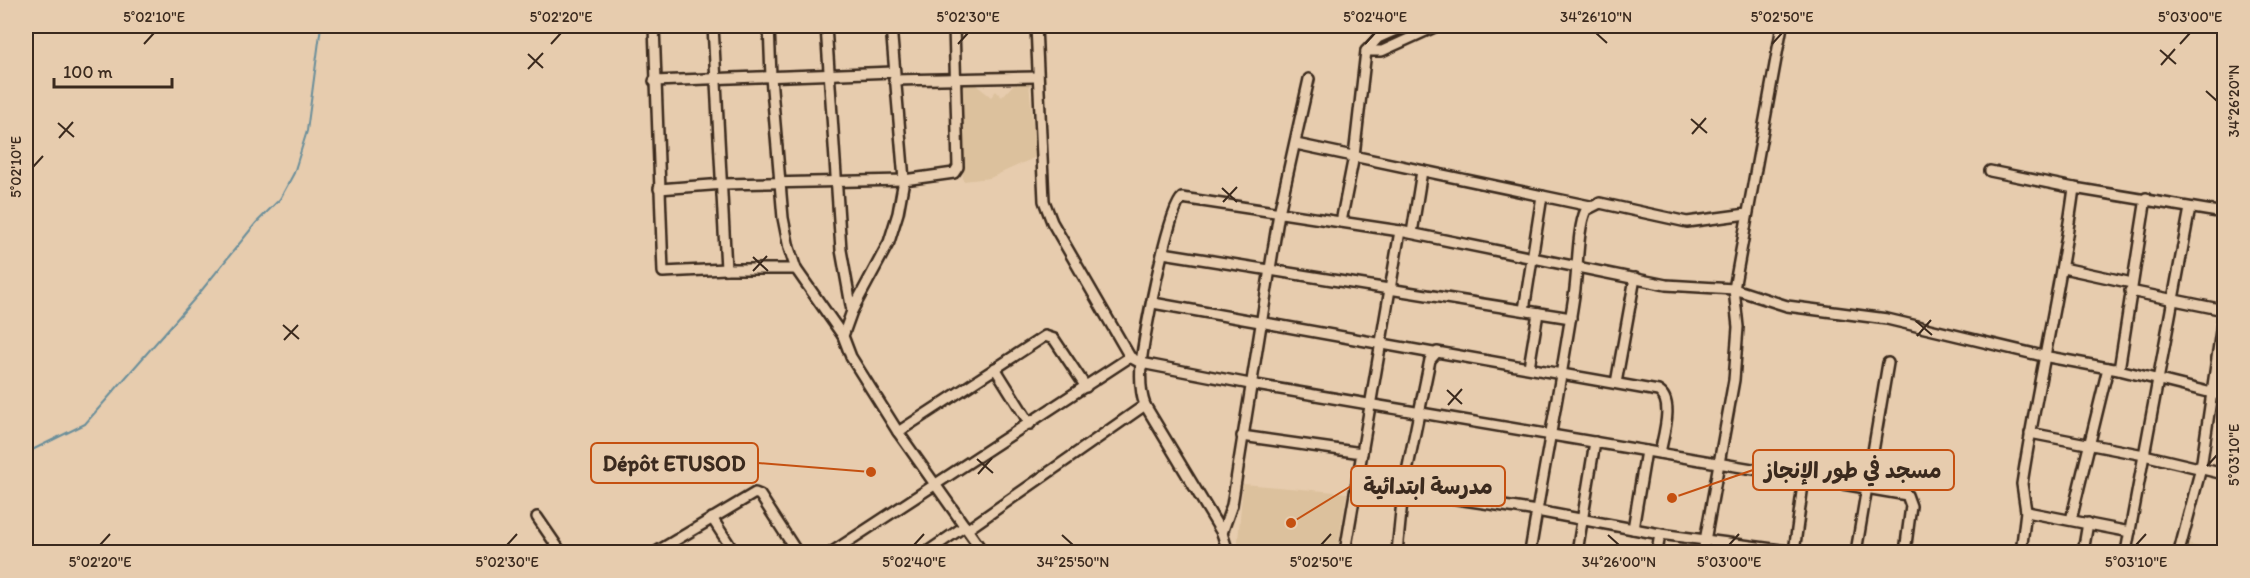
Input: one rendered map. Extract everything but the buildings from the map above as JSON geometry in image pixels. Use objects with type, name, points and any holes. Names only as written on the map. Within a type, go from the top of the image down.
[{"type":"street","points":[[654,26],[654,81],[663,273],[726,269],[796,269]]},
{"type":"street","points":[[713,26],[714,80],[723,184],[726,269]]},
{"type":"street","points":[[769,26],[771,76],[786,233],[796,269],[843,336],[851,357],[898,432],[983,552]]},
{"type":"street","points":[[826,26],[841,250],[852,311]]},
{"type":"street","points":[[843,336],[852,311],[889,242],[898,213],[904,180],[891,26]]},
{"type":"street","points":[[659,189],[723,184],[904,180],[949,176],[958,167],[954,26]]},
{"type":"street","points":[[1036,26],[1044,201],[1062,240],[1130,357],[1141,363],[1250,384],[1718,462],[1910,498],[1905,552]]},
{"type":"street","points":[[1341,222],[1354,156],[1366,51],[1377,38],[1405,26]]},
{"type":"street","points":[[1366,51],[1382,51],[1437,26]]},
{"type":"street","points":[[1704,552],[1737,357],[1737,314],[1734,289],[1782,26]]},
{"type":"street","points":[[654,81],[828,74],[955,79],[1037,77]]},
{"type":"street","points":[[1222,533],[1232,505],[1279,213],[1309,79]]},
{"type":"street","points":[[1296,144],[1590,206],[1600,203],[1687,222],[1747,214]]},
{"type":"street","points":[[1412,233],[1422,171]]},
{"type":"street","points":[[1990,171],[2074,188],[2146,198],[2224,213]]},
{"type":"street","points":[[2021,552],[2026,511],[2022,484],[2043,356],[2063,268],[2074,188]]},
{"type":"street","points":[[1524,310],[1542,196]]},
{"type":"street","points":[[1228,552],[1222,533],[1145,405],[1140,385],[1141,363],[1163,253],[1176,204],[1182,198],[1412,233],[1688,288],[1734,289],[1787,306],[1887,319],[2043,356],[2119,370],[2224,396]]},
{"type":"street","points":[[2119,370],[2146,198]]},
{"type":"street","points":[[1530,552],[1571,318],[1579,266],[1581,222],[1590,206]]},
{"type":"street","points":[[2126,552],[2190,208]]},
{"type":"street","points":[[1345,552],[1400,231]]},
{"type":"street","points":[[1163,253],[1571,318]]},
{"type":"street","points":[[2063,268],[2224,310],[2201,468],[2179,552]]},
{"type":"street","points":[[1616,383],[1635,278]]},
{"type":"street","points":[[1153,303],[1658,391],[1666,398],[1660,453]]},
{"type":"street","points":[[1529,367],[1538,313]]},
{"type":"street","points":[[898,432],[1041,338],[1050,337],[1060,347],[1086,387]]},
{"type":"street","points":[[1397,552],[1403,491],[1433,353]]},
{"type":"street","points":[[832,552],[1130,357]]},
{"type":"street","points":[[1856,552],[1888,363]]},
{"type":"street","points":[[995,368],[1030,424]]},
{"type":"street","points":[[2071,520],[2108,368]]},
{"type":"street","points":[[927,552],[1145,405]]},
{"type":"street","points":[[2030,433],[2144,455],[2224,474]]},
{"type":"street","points":[[1242,436],[1362,453]]},
{"type":"street","points":[[1577,552],[1595,442]]},
{"type":"street","points":[[1633,529],[1646,451]]},
{"type":"street","points":[[1403,491],[1537,511],[1660,534],[1795,552],[1804,477]]},
{"type":"street","points":[[659,552],[750,495],[757,493],[797,552]]},
{"type":"street","points":[[2026,511],[2130,532]]},
{"type":"street","points":[[537,517],[561,552]]},
{"type":"street","points":[[712,518],[734,552]]},
{"type":"street","points":[[2083,552],[2088,523]]},
{"type":"street","points":[[1657,552],[1660,534]]},
{"type":"shaded area","points":[[1029,83],[1036,157],[990,178],[963,181],[959,85],[976,85],[991,97],[996,91],[1002,97],[1013,85]]},
{"type":"shaded area","points":[[1243,484],[1347,493],[1337,552],[1237,552]]},
{"type":"shaded area","points":[[2186,544],[2224,550],[2224,552],[2185,552]]},
{"type":"waterway","points":[[26,453],[85,424],[197,296],[256,223],[280,199],[294,173],[307,131],[321,26]]},
{"type":"place","name":"Dépôt ETUSOD","points":[[871,472]]},
{"type":"place","name":"مسجد في طور الإنجاز","points":[[1672,498]]},
{"type":"place","name":"مدرسة ابتدائية","points":[[1291,523]]}]
